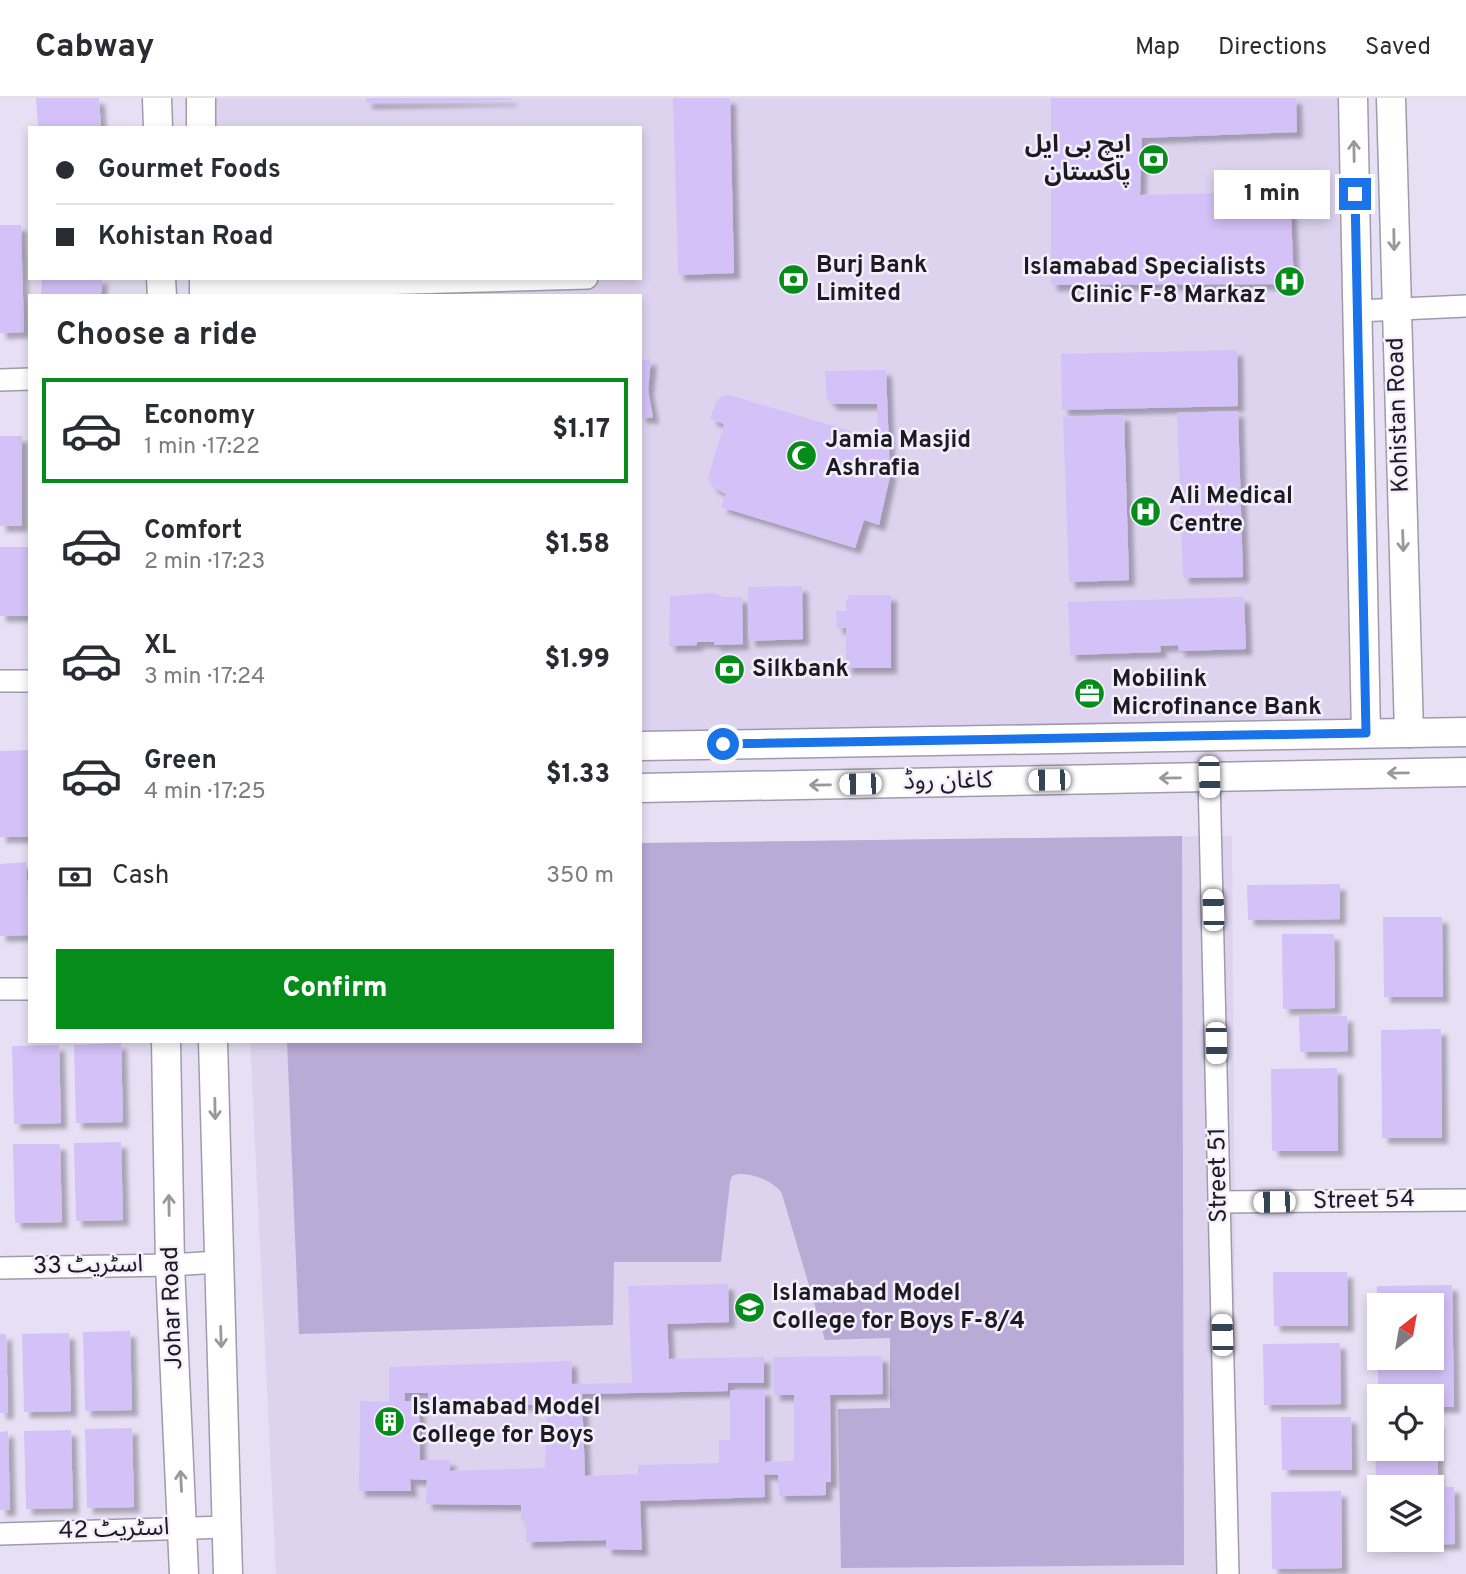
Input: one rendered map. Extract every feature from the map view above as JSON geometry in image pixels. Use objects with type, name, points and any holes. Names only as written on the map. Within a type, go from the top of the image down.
[{"type":"street","points":[[157,98],[158,126]]},
{"type":"street","points":[[201,98],[201,126]]},
{"type":"street","name":"Kohistan Road","points":[[1353,98],[1366,733]]},
{"type":"street","name":"Kohistan Road","points":[[1391,98],[1409,733]]},
{"type":"street","points":[[204,288],[510,280]]},
{"type":"street","points":[[1357,311],[1466,306]]},
{"type":"street","points":[[0,380],[28,380]]},
{"type":"street","points":[[0,681],[28,681]]},
{"type":"street","name":"کاغان روڈ","points":[[642,746],[1466,732]]},
{"type":"street","points":[[914,741],[915,783]]},
{"type":"street","name":"کاغان روڈ","points":[[642,788],[1466,772]]},
{"type":"street","name":"Street 51","points":[[1209,777],[1228,1574]]},
{"type":"street","points":[[0,989],[28,989]]},
{"type":"street","name":"Johar Road","points":[[166,1043],[170,1265],[184,1574]]},
{"type":"street","name":"Johar Road","points":[[213,1043],[228,1574]]},
{"type":"street","name":"Street 54","points":[[1219,1202],[1466,1200]]},
{"type":"street","name":"اسٹریٹ 33","points":[[0,1268],[218,1262]]},
{"type":"street","name":"اسٹریٹ 42","points":[[0,1534],[227,1527]]},
{"type":"shaded area","points":[[201,98],[1353,98],[1366,733],[642,745],[642,294],[204,294],[204,280],[642,280],[642,126],[201,126]]},
{"type":"shaded area","name":"Islamabad Model College for Boys F-8/4","points":[[1182,836],[1184,1565],[841,1568],[838,1409],[890,1408],[890,1338],[825,1340],[782,1194],[773,1185],[752,1175],[732,1176],[721,1262],[614,1262],[613,1325],[299,1334],[287,1043],[642,1043],[642,843]]},
{"type":"shaded area","name":"Islamabad Model College for Boys F-8/4","points":[[1232,836],[1237,1574],[276,1574],[250,1043],[642,1043],[642,843]]},
{"type":"building","points":[[36,98],[99,98],[101,126],[38,126]]},
{"type":"building","points":[[366,98],[511,98],[511,100],[366,103]]},
{"type":"building","points":[[673,98],[730,98],[734,273],[678,275]]},
{"type":"building","points":[[1051,98],[1296,98],[1297,132],[1142,138],[1140,195],[1290,191],[1294,284],[1051,285]]},
{"type":"building","points":[[0,225],[21,225],[24,332],[0,333]]},
{"type":"building","points":[[42,280],[102,280],[101,294],[41,294]]},
{"type":"building","points":[[1237,350],[1238,406],[1062,410],[1061,354]]},
{"type":"building","points":[[651,359],[648,390],[653,418],[642,417],[642,360]]},
{"type":"building","name":"Jamia Masjid Ashrafia","points":[[886,370],[890,476],[879,525],[864,520],[855,548],[721,507],[726,494],[713,487],[708,478],[724,424],[710,419],[717,400],[726,395],[732,396],[878,439],[877,404],[831,404],[831,401],[827,400],[825,371]]},
{"type":"building","points":[[1238,411],[1243,577],[1183,578],[1177,413]]},
{"type":"building","points":[[1124,415],[1129,580],[1069,582],[1063,417]]},
{"type":"building","points":[[0,436],[22,436],[22,526],[0,526]]},
{"type":"building","points":[[0,547],[28,547],[28,616],[0,616]]},
{"type":"building","points":[[802,586],[803,639],[749,641],[748,587]]},
{"type":"building","points":[[713,593],[724,597],[742,597],[743,644],[714,645],[714,642],[697,642],[697,645],[669,646],[670,596]]},
{"type":"building","points":[[849,595],[891,595],[891,668],[846,668],[846,628],[837,628],[836,611],[846,611]]},
{"type":"building","points":[[1244,597],[1246,649],[1179,651],[1178,645],[1160,646],[1161,652],[1070,655],[1068,602]]},
{"type":"building","points":[[28,750],[28,837],[0,837],[0,751]]},
{"type":"building","points":[[26,862],[28,935],[0,936],[0,864]]},
{"type":"building","points":[[1340,884],[1340,919],[1248,920],[1247,885]]},
{"type":"building","points":[[1383,917],[1442,917],[1443,997],[1384,997]]},
{"type":"building","points":[[1282,934],[1334,934],[1335,1008],[1283,1009]]},
{"type":"building","points":[[1299,1016],[1347,1016],[1348,1051],[1300,1052]]},
{"type":"building","points":[[1441,1029],[1442,1138],[1382,1138],[1381,1030]]},
{"type":"building","points":[[121,1043],[123,1122],[76,1123],[74,1045]]},
{"type":"building","points":[[59,1045],[61,1123],[14,1124],[12,1046]]},
{"type":"building","points":[[1337,1068],[1338,1151],[1272,1151],[1271,1069]]},
{"type":"building","points":[[121,1142],[123,1220],[76,1221],[74,1143]]},
{"type":"building","points":[[13,1144],[60,1144],[62,1222],[15,1223]]},
{"type":"building","points":[[1273,1272],[1347,1272],[1348,1326],[1274,1326]]},
{"type":"building","name":"Islamabad Model College for Boys","points":[[728,1284],[729,1322],[667,1324],[669,1359],[764,1357],[764,1383],[728,1383],[728,1391],[582,1394],[585,1476],[638,1474],[638,1465],[719,1463],[719,1440],[730,1440],[730,1390],[765,1390],[765,1462],[794,1461],[794,1395],[774,1395],[773,1357],[882,1356],[883,1394],[830,1395],[831,1482],[826,1482],[826,1495],[779,1496],[778,1475],[764,1474],[765,1497],[640,1501],[642,1550],[606,1549],[606,1540],[526,1542],[527,1521],[521,1521],[521,1505],[426,1504],[427,1480],[410,1479],[411,1491],[359,1491],[360,1401],[389,1402],[389,1367],[571,1361],[572,1384],[632,1383],[628,1286]],"holes":[[[405,1393],[428,1393],[428,1401],[520,1400],[521,1405],[547,1405],[545,1468],[450,1471],[450,1460],[420,1460],[419,1401],[405,1401]]]},
{"type":"building","points":[[1452,1285],[1454,1407],[1444,1407],[1444,1384],[1378,1384],[1378,1370],[1444,1370],[1444,1293],[1377,1293],[1377,1286]]},
{"type":"building","points":[[130,1331],[132,1410],[85,1411],[83,1332]]},
{"type":"building","points":[[69,1333],[71,1411],[24,1412],[22,1334]]},
{"type":"building","points":[[0,1334],[6,1334],[8,1413],[0,1413]]},
{"type":"building","points":[[1340,1343],[1341,1404],[1264,1405],[1263,1344]]},
{"type":"building","points":[[1281,1417],[1351,1417],[1352,1470],[1282,1470]]},
{"type":"building","points":[[132,1428],[134,1507],[87,1508],[85,1429]]},
{"type":"building","points":[[71,1430],[73,1508],[26,1509],[24,1431]]},
{"type":"building","points":[[8,1431],[10,1510],[0,1510],[0,1432]]},
{"type":"building","points":[[1376,1461],[1438,1461],[1438,1475],[1376,1475]]},
{"type":"building","points":[[1444,1487],[1454,1487],[1455,1544],[1444,1544]]},
{"type":"building","points":[[1341,1491],[1342,1568],[1272,1569],[1271,1492]]},
{"type":"place","name":"ایچ بی ایل پاکستان","points":[[1154,160]]},
{"type":"place","name":"Burj Bank Limited","points":[[793,280]]},
{"type":"place","name":"Islamabad Specialists Clinic F-8 Markaz","points":[[1289,282]]},
{"type":"place","name":"Jamia Masjid Ashrafia","points":[[802,455]]},
{"type":"place","name":"Ali Medical Centre","points":[[1146,511]]},
{"type":"place","name":"Silkbank","points":[[729,670]]},
{"type":"place","name":"Mobilink Microfinance Bank","points":[[1089,694]]},
{"type":"place","name":"Islamabad Model College for Boys F-8/4","points":[[749,1308]]},
{"type":"place","name":"Islamabad Model College for Boys","points":[[389,1422]]},
{"type":"route","points":[[723,744],[1366,733],[1355,194]]}]
